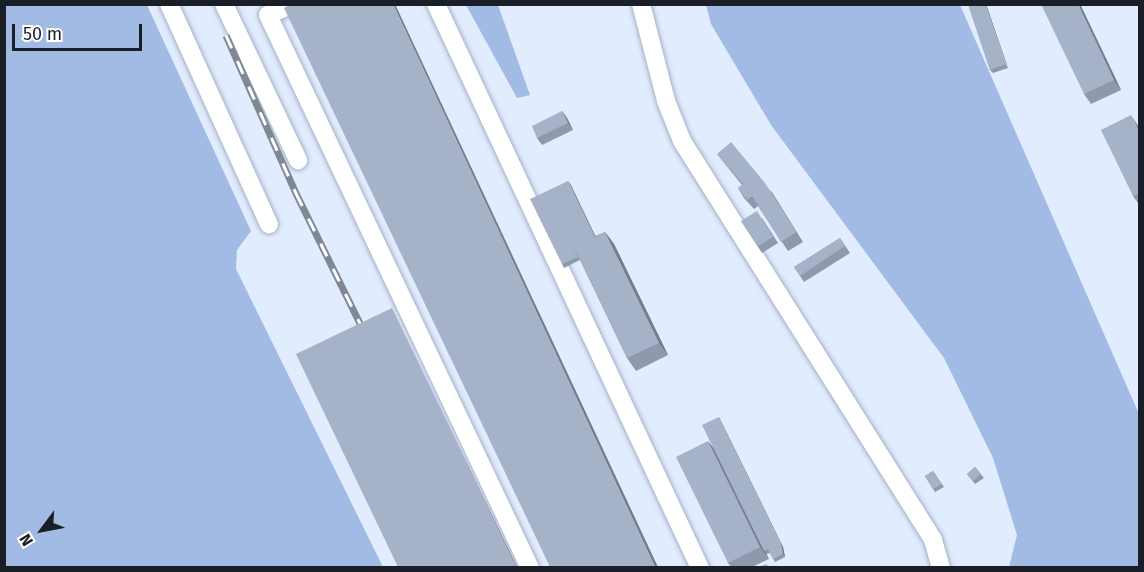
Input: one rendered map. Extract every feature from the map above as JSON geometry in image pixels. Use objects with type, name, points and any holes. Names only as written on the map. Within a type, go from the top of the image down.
[{"type":"street","points":[[169,4],[269,224]]},
{"type":"street","points":[[224,4],[298,160]]},
{"type":"street","points":[[292,4],[268,15],[530,567]]},
{"type":"street","points":[[436,4],[700,567]]},
{"type":"street","points":[[641,4],[666,101],[682,141],[933,540],[941,567]]},
{"type":"shaded area","points":[[4,5],[147,5],[251,231],[237,250],[236,269],[383,567],[5,567]]},
{"type":"shaded area","points":[[466,5],[498,5],[530,95],[517,98]]},
{"type":"shaded area","points":[[706,5],[960,5],[1139,414],[1139,567],[1009,567],[1017,535],[993,458],[944,358],[771,125],[711,24]]},
{"type":"building","points":[[291,4],[393,4],[655,567],[550,567],[284,8]]},
{"type":"building","points":[[968,4],[985,4],[1006,64],[990,70]]},
{"type":"building","points":[[1041,4],[1078,4],[1114,80],[1084,94]]},
{"type":"building","points":[[562,111],[568,123],[537,138],[532,126]]},
{"type":"building","points":[[1131,115],[1140,133],[1140,193],[1133,196],[1101,130]]},
{"type":"building","points":[[731,142],[765,183],[796,232],[781,242],[752,196],[747,200],[738,188],[743,184],[717,154]]},
{"type":"building","points":[[568,181],[595,237],[574,247],[578,257],[562,264],[530,199]]},
{"type":"building","points":[[757,211],[773,237],[758,246],[741,221]]},
{"type":"building","points":[[605,232],[659,343],[627,358],[574,247]]},
{"type":"building","points":[[840,238],[845,246],[800,276],[794,267]]},
{"type":"building","points":[[392,308],[516,567],[398,567],[296,354]]},
{"type":"building","points":[[719,417],[781,543],[783,554],[773,559],[768,549],[764,551],[702,425]]},
{"type":"building","points":[[708,441],[760,547],[728,563],[676,457]]},
{"type":"building","points":[[975,467],[981,474],[973,481],[967,474]]},
{"type":"building","points":[[933,471],[942,484],[933,489],[925,476]]},
{"type":"railway","points":[[226,35],[296,193],[367,337]]}]
